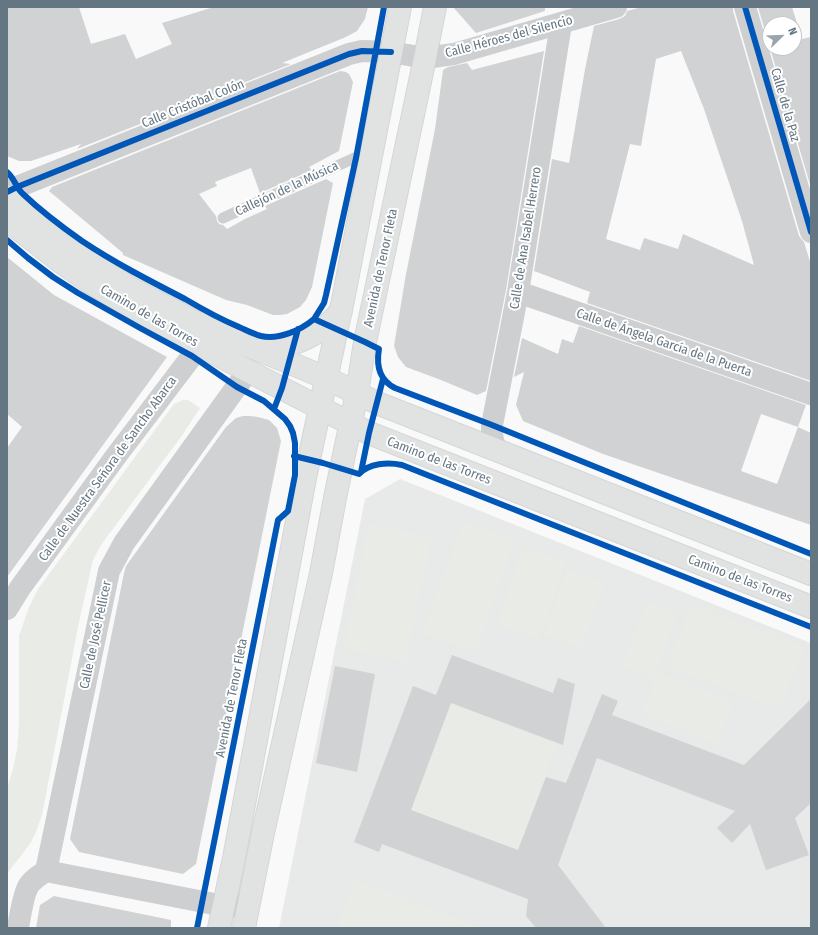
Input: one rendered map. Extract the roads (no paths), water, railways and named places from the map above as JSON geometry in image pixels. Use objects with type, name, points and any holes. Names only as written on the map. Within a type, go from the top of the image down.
[{"type":"main road","points":[[219,928],[234,858],[305,478],[341,311],[400,7]]},
{"type":"main road","name":"Avenida de Tenor Fleta","points":[[244,928],[321,573],[357,393],[365,342],[435,7]]},
{"type":"main road","name":"Camino de las Torres","points":[[7,197],[88,261],[132,288],[204,337],[248,371],[350,424],[382,439],[811,607]]},
{"type":"main road","name":"Camino de las Torres","points":[[7,220],[60,262],[88,281],[204,337],[264,351],[326,378],[377,403],[811,574]]},
{"type":"main road","points":[[264,351],[284,347],[313,335],[332,321],[341,311]]},
{"type":"street","name":"Calle Héroes del Silencio","points":[[425,58],[454,54],[616,7]]},
{"type":"street","name":"Calle de la Paz","points":[[745,7],[811,232]]},
{"type":"street","name":"Calle de Ana Isabel Herrero","points":[[497,450],[492,440],[492,425],[518,292],[561,24]]},
{"type":"street","name":"Calle Cristóbal Colón","points":[[7,192],[349,54],[362,51],[391,52],[425,58]]},
{"type":"street","name":"Calle de Ángela García de la Puerta","points":[[518,292],[811,394]]},
{"type":"street","name":"Calle de Nuestra Señora de Sancho Abarca","points":[[7,609],[20,588],[111,462],[204,337]]},
{"type":"street","name":"Calle de José Pellicer","points":[[46,871],[109,571],[124,543],[248,371]]},
{"type":"street","points":[[18,928],[28,885],[37,876],[46,871],[203,903],[224,906],[239,906],[249,902]]},
{"type":"lane","name":"Callejón de la Música","points":[[224,218],[372,150]]}]
